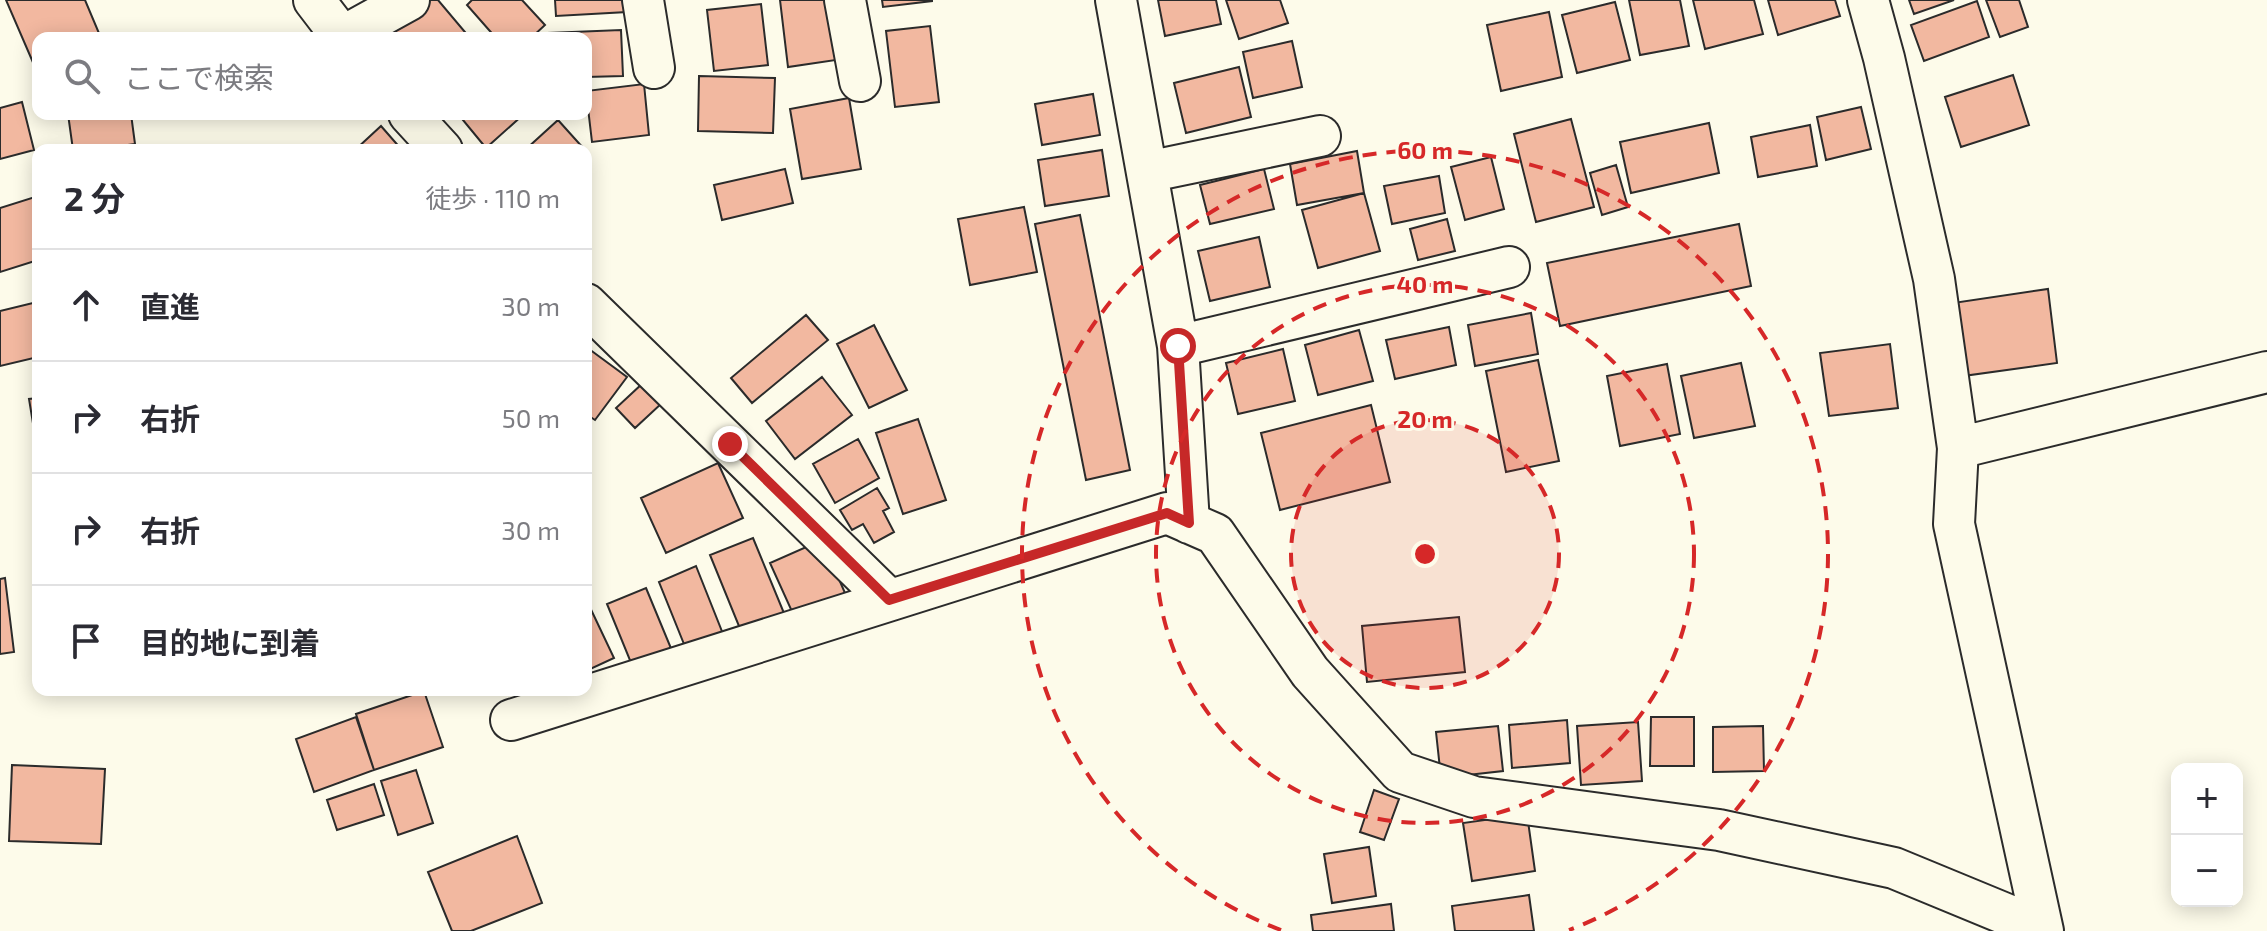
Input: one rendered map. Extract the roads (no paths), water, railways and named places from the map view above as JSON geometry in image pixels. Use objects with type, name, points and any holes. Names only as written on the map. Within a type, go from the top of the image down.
[{"type":"street","points":[[314,0],[339,32]]},
{"type":"street","points":[[352,32],[409,0]]},
{"type":"street","points":[[643,0],[654,68]]},
{"type":"street","points":[[845,0],[860,81]]},
{"type":"street","points":[[1116,0],[1178,346],[1189,523]]},
{"type":"street","points":[[1868,0],[1934,279],[1958,448],[1954,524],[2043,930]]},
{"type":"street","points":[[414,120],[436,144]]},
{"type":"street","points":[[1147,172],[1320,136]]},
{"type":"street","points":[[1178,346],[1509,267]]},
{"type":"street","points":[[592,310],[889,600]]},
{"type":"street","points":[[1958,448],[2267,372]]},
{"type":"street","points":[[592,694],[1167,513],[1215,534],[1310,672],[1400,772],[1474,797],[1719,830],[1894,868],[2043,930]]},
{"type":"street","points":[[511,720],[587,696]]}]
